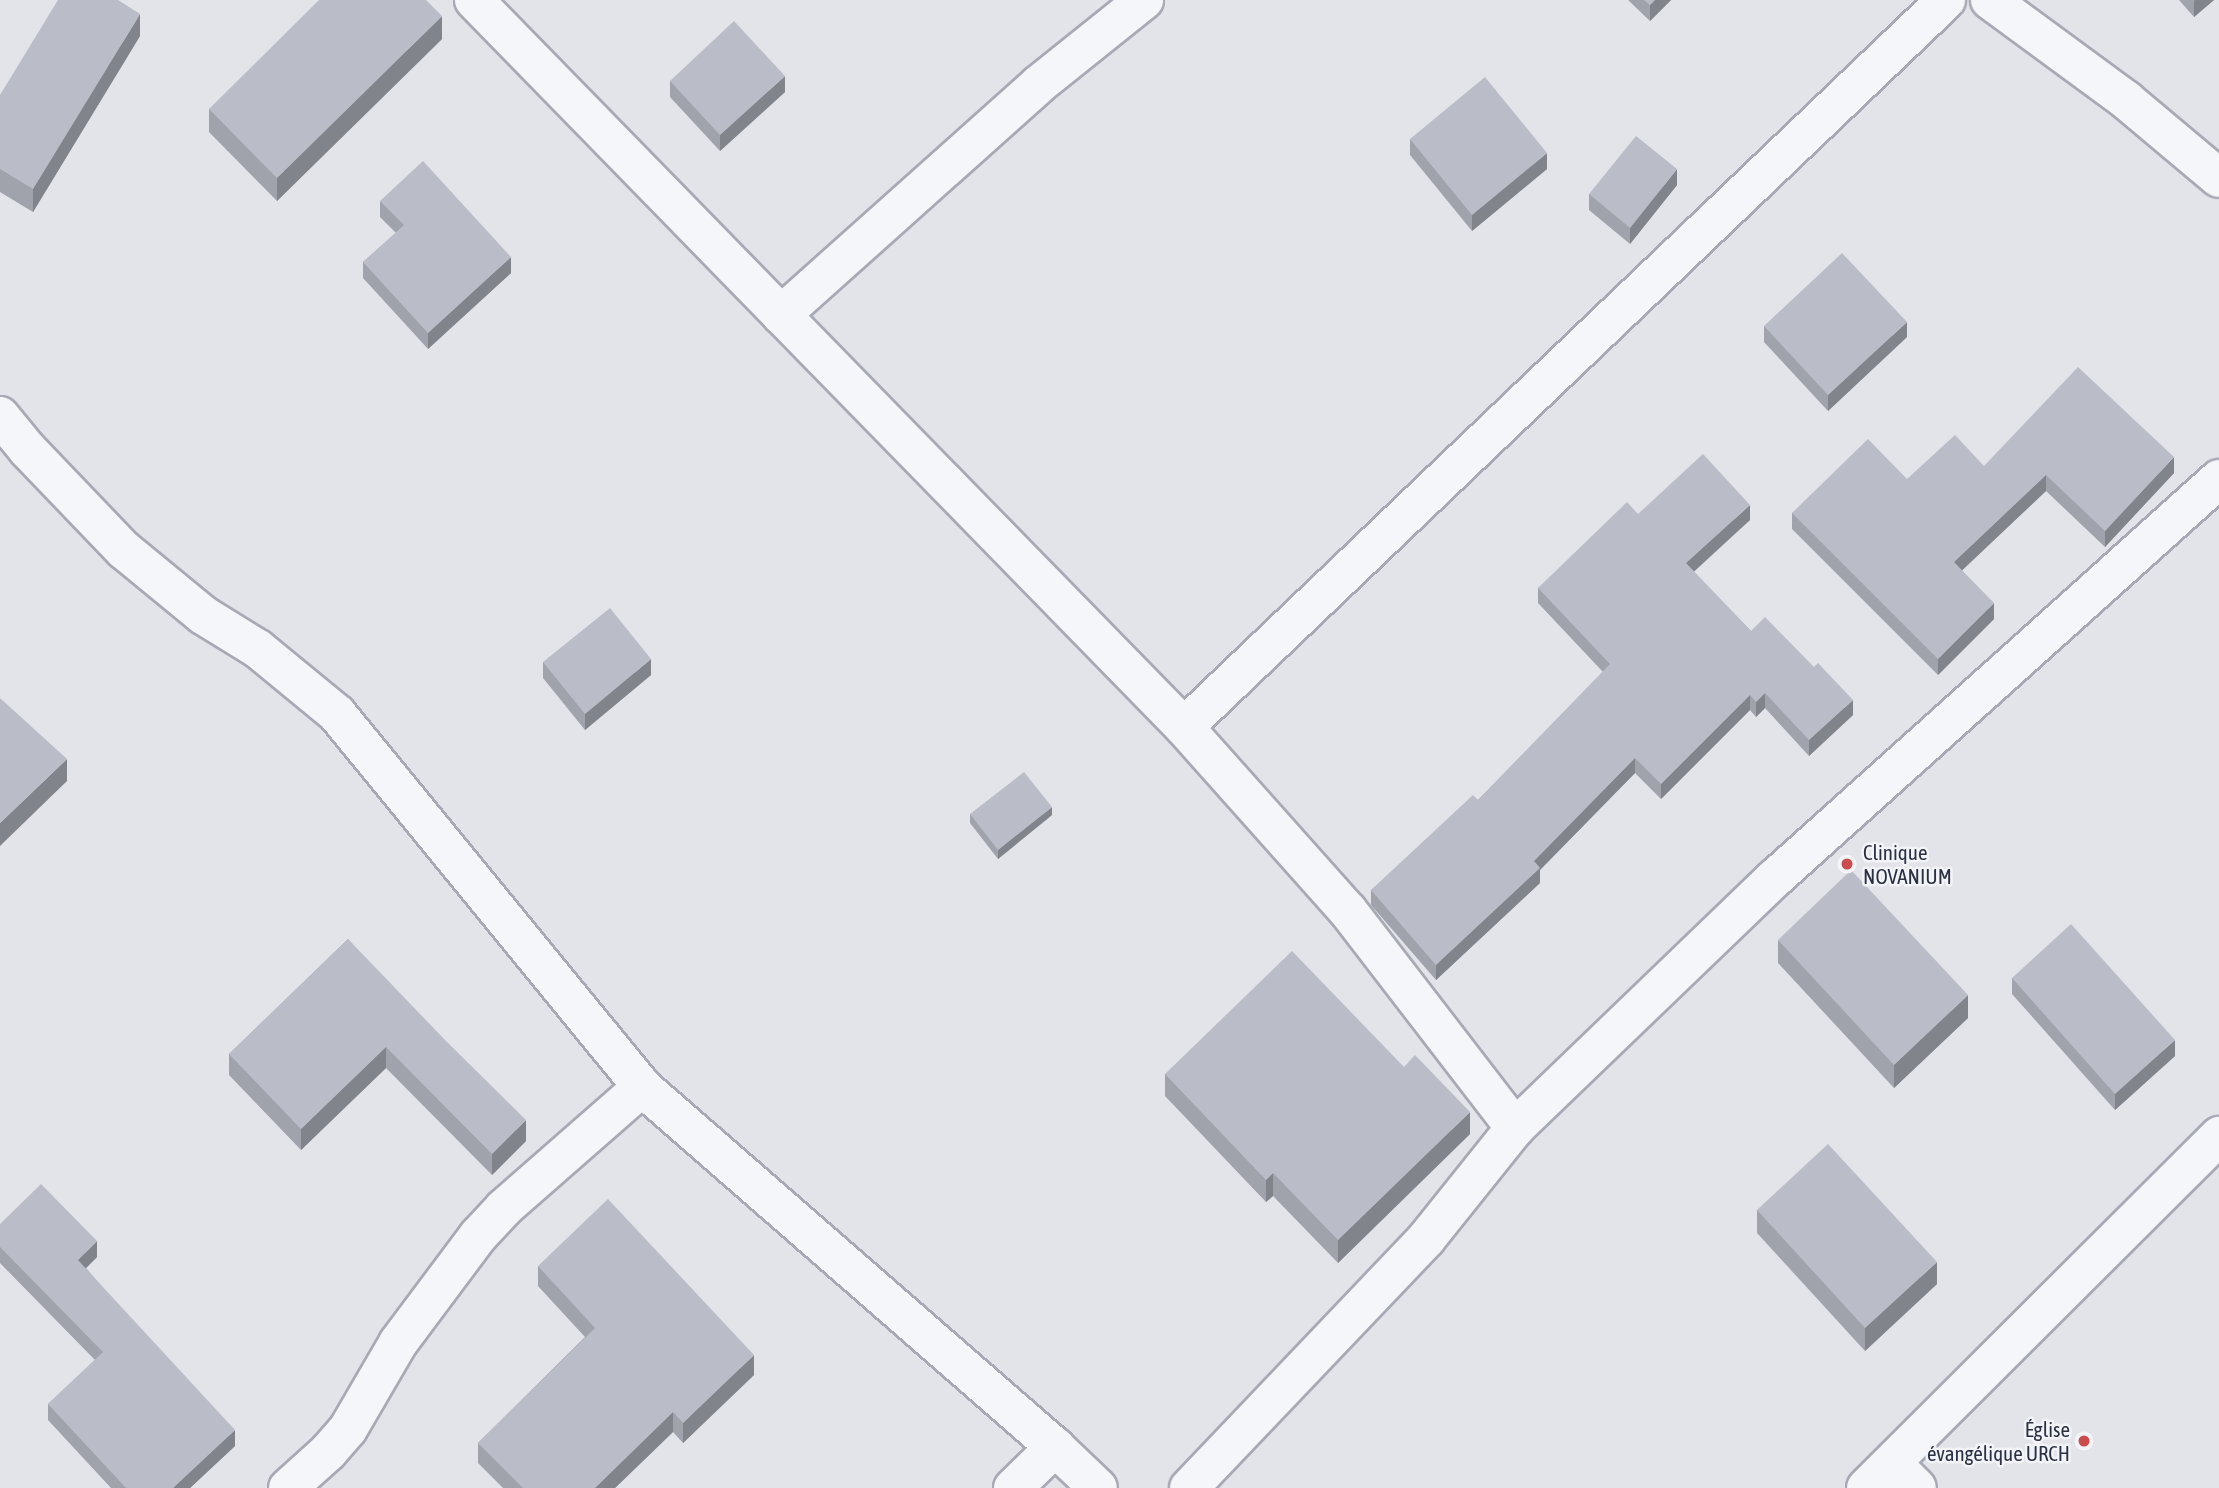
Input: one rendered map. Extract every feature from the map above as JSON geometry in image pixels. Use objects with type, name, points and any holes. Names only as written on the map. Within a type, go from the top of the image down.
[{"type":"street","points":[[474,0],[1184,727],[1348,911],[1515,1128]]},
{"type":"street","points":[[781,315],[1038,85],[1143,0]]},
{"type":"street","points":[[1184,727],[1946,0]]},
{"type":"street","points":[[1990,0],[2126,100],[2219,178]]},
{"type":"street","points":[[0,416],[27,449],[124,550],[204,615],[258,649],[337,714],[642,1087],[1055,1447],[1098,1488]]},
{"type":"street","points":[[1189,1488],[1426,1238],[1515,1128],[1775,878],[2219,479]]},
{"type":"street","points":[[288,1488],[328,1452],[348,1429],[398,1343],[478,1236],[504,1208],[642,1087]]},
{"type":"street","points":[[1892,1480],[2219,1136]]},
{"type":"street","points":[[1013,1488],[1055,1447]]},
{"type":"building","points":[[58,0],[118,0],[140,14],[33,189],[0,169],[0,95]]},
{"type":"building","points":[[319,0],[426,0],[442,16],[277,178],[209,109]]},
{"type":"building","points":[[734,21],[785,76],[720,135],[670,81]]},
{"type":"building","points":[[1485,77],[1547,153],[1472,215],[1410,139]]},
{"type":"building","points":[[1636,136],[1677,169],[1630,228],[1589,194]]},
{"type":"building","points":[[423,161],[511,257],[428,333],[363,262],[404,225],[380,201]]},
{"type":"building","points":[[1842,253],[1907,322],[1828,395],[1764,326]]},
{"type":"building","points":[[2078,367],[2174,457],[2105,531],[2046,475],[1954,562],[1994,603],[1938,659],[1792,513],[1868,439],[1907,479],[1955,435],[1984,466]]},
{"type":"building","points":[[1703,454],[1750,505],[1686,563],[1751,631],[1765,617],[1814,667],[1818,663],[1853,700],[1809,740],[1765,693],[1756,702],[1750,695],[1661,784],[1635,758],[1534,861],[1540,868],[1436,965],[1371,890],[1473,795],[1478,800],[1610,664],[1538,588],[1627,502],[1638,514]]},
{"type":"building","points":[[610,608],[651,659],[585,714],[543,662]]},
{"type":"building","points":[[0,698],[67,759],[0,823]]},
{"type":"building","points":[[1024,772],[1052,807],[998,850],[970,814]]},
{"type":"building","points":[[1851,870],[1968,995],[1894,1065],[1778,940]]},
{"type":"building","points":[[2071,924],[2175,1040],[2115,1094],[2012,978]]},
{"type":"building","points":[[348,939],[526,1120],[492,1154],[386,1047],[301,1129],[229,1054]]},
{"type":"building","points":[[1292,951],[1404,1067],[1415,1055],[1470,1112],[1338,1240],[1273,1173],[1266,1180],[1165,1074]]},
{"type":"building","points":[[1828,1144],[1937,1262],[1865,1328],[1757,1210]]},
{"type":"building","points":[[41,1184],[97,1241],[78,1260],[235,1430],[173,1488],[126,1488],[48,1404],[103,1352],[0,1247],[0,1224]]},
{"type":"building","points":[[608,1199],[754,1355],[683,1423],[673,1412],[595,1488],[523,1488],[478,1443],[595,1328],[538,1266]]},
{"type":"place","name":"Clinique NOVANIUM","points":[[1847,864]]},
{"type":"place","name":"Église évangélique URCH","points":[[2084,1441]]}]
